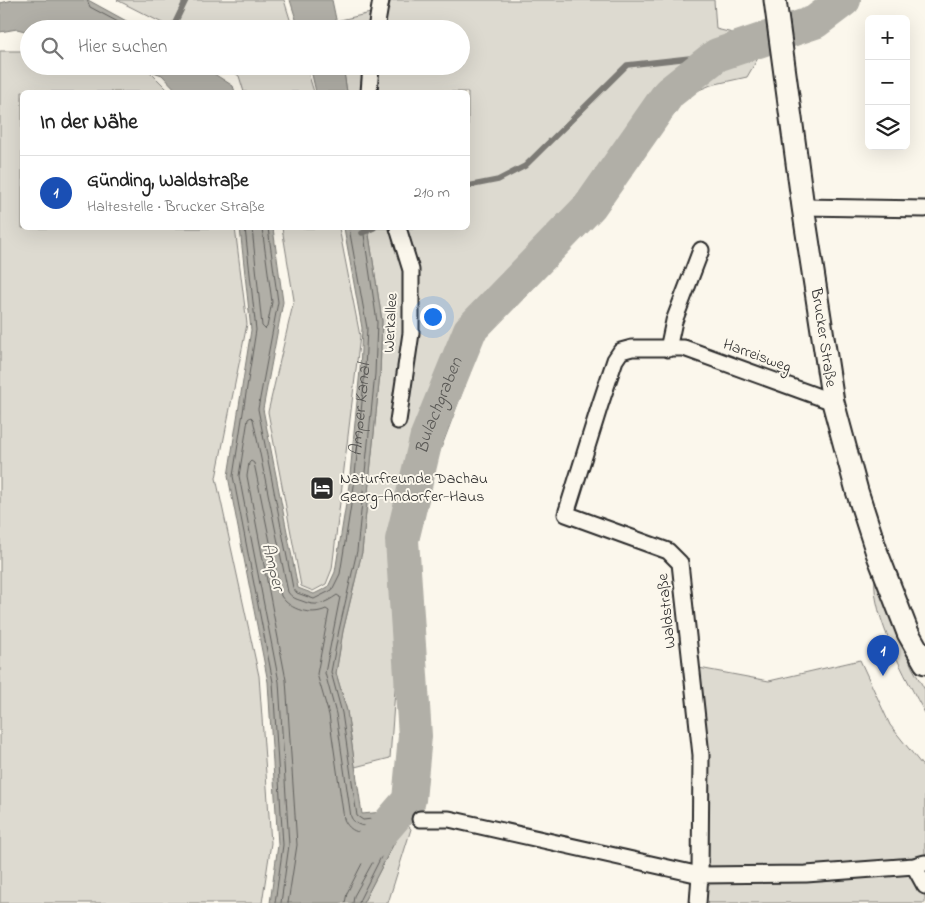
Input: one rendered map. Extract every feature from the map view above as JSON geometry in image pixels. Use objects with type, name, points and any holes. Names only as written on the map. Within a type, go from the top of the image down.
[{"type":"main road","name":"Brucker Straße","points":[[776,8],[833,402],[861,506],[877,553],[908,632],[925,662]]},
{"type":"street","points":[[378,20],[381,0]]},
{"type":"street","points":[[369,90],[370,75]]},
{"type":"street","points":[[804,207],[925,209]]},
{"type":"street","name":"Werkallee","points":[[398,421],[411,333],[411,270],[400,230]]},
{"type":"street","points":[[668,349],[674,321],[701,250]]},
{"type":"street","name":"Harreisweg","points":[[632,348],[684,348],[833,402]]},
{"type":"street","name":"Waldstraße","points":[[632,348],[622,351],[615,360],[566,514],[668,551],[680,563],[701,755],[698,903]]},
{"type":"street","points":[[420,819],[449,820],[700,875],[806,874],[920,865],[925,886]]},
{"type":"shaded area","points":[[117,0],[284,0],[290,20],[156,20]]},
{"type":"shaded area","points":[[391,0],[714,0],[716,29],[754,38],[758,58],[747,77],[711,85],[675,100],[604,210],[486,330],[418,509],[401,608],[390,758],[355,767],[347,711],[336,673],[343,631],[362,552],[380,374],[382,321],[368,230],[470,230],[470,90],[347,90],[344,75],[470,75],[470,20],[340,20],[388,9]]},
{"type":"shaded area","points":[[0,51],[20,51],[20,75],[153,75],[168,90],[20,90],[20,230],[235,230],[247,324],[216,478],[259,676],[271,843],[262,903],[0,903]]},
{"type":"shaded area","points":[[238,75],[309,75],[313,90],[243,90]]},
{"type":"shaded area","points":[[282,230],[339,230],[360,336],[332,569],[326,584],[313,591],[301,586],[268,412],[294,300]]},
{"type":"shaded area","points":[[875,578],[912,667],[925,690],[925,713],[900,666],[884,628],[875,593]]},
{"type":"shaded area","points":[[860,660],[890,725],[925,769],[925,903],[702,903],[708,765],[699,668],[769,681]]},
{"type":"shaded area","points":[[405,822],[411,829],[388,903],[363,903]]},
{"type":"water","points":[[13,0],[88,0],[125,20],[20,20],[20,30],[0,32],[0,3]]},
{"type":"water","points":[[290,0],[332,0],[336,20],[296,20]]},
{"type":"water","points":[[162,75],[216,75],[233,86],[234,90],[176,90]]},
{"type":"water","points":[[312,75],[344,75],[347,90],[316,90]]},
{"type":"water","points":[[240,230],[273,230],[283,302],[263,409],[298,588],[314,594],[328,587],[335,572],[349,485],[360,370],[362,328],[344,230],[368,230],[382,321],[380,374],[362,552],[343,631],[336,673],[347,711],[362,814],[393,811],[405,822],[363,903],[270,903],[278,845],[268,682],[228,476],[251,330]]},
{"type":"waterway","points":[[176,20],[186,0]]},
{"type":"waterway","name":"Bulachgraben","points":[[366,847],[373,842],[409,800],[415,736],[402,540],[427,436],[470,330],[590,206],[669,93],[717,55],[815,22],[844,0]]},
{"type":"waterway","name":"Bulachgraben","points":[[470,186],[498,180],[525,166],[627,65],[717,55]]},
{"type":"waterway","name":"Bulachgraben","points":[[362,233],[369,230]]},
{"type":"place","name":"Naturfreunde Dachau Georg-Andorfer-Haus","points":[[322,488]]},
{"type":"place","name":"Günding, Waldstraße","points":[[883,676]]},
{"type":"water label","name":"Amper Kanal","points":[[363,410]]},
{"type":"water label","name":"Amper","points":[[272,567]]}]
